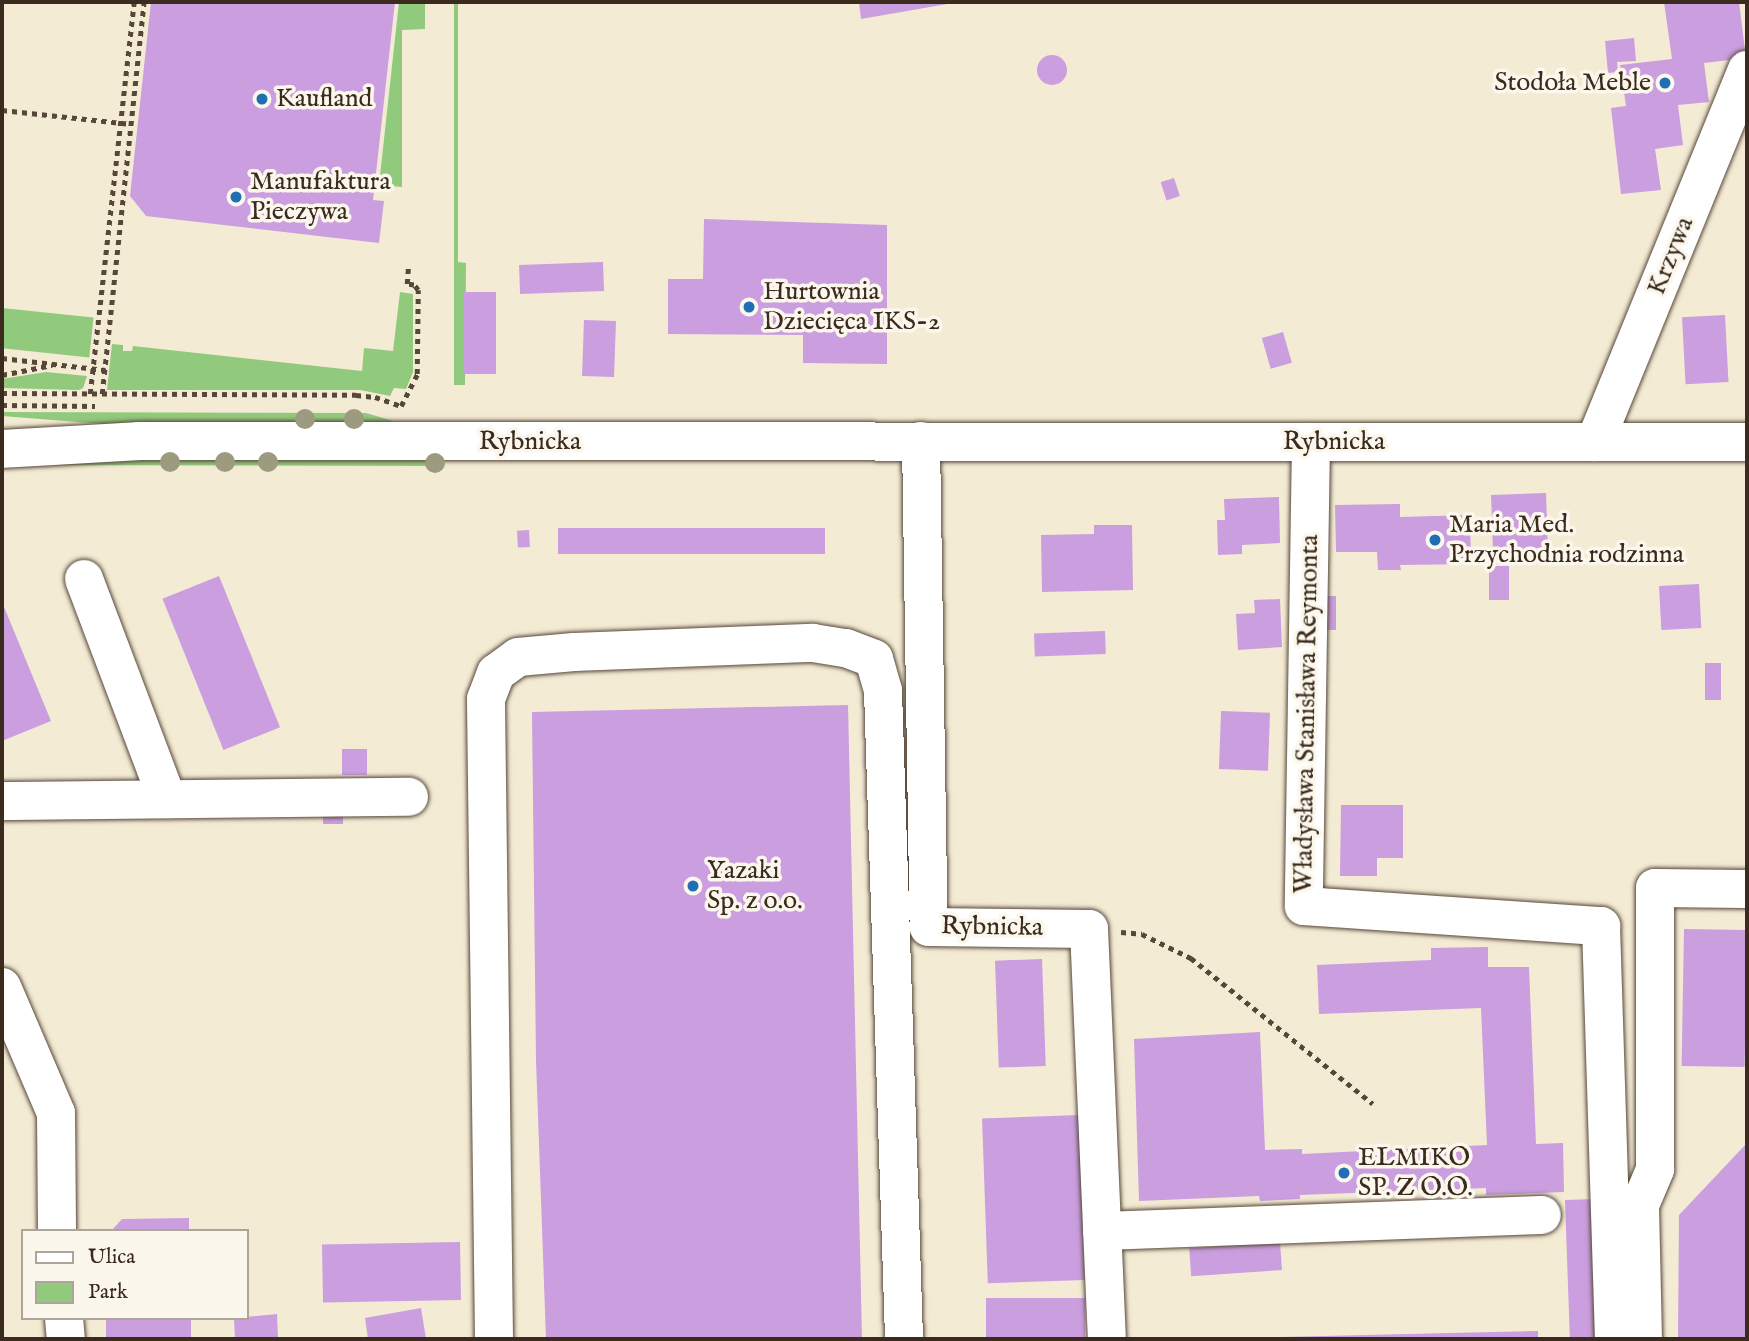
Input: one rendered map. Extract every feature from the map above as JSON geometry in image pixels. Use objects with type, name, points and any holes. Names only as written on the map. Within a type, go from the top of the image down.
[{"type":"street","name":"Krzywa","points":[[1595,442],[1747,70]]},
{"type":"street","name":"Rybnicka","points":[[2,425],[139,441]]},
{"type":"street","name":"Rybnicka","points":[[2,449],[139,441],[1747,442]]},
{"type":"street","name":"Rybnicka","points":[[920,441],[929,928],[1089,929]]},
{"type":"street","name":"Władysława Stanisława Reymonta","points":[[1311,442],[1304,906],[1601,926],[1614,1339]]},
{"type":"street","points":[[84,579],[167,799]]},
{"type":"street","points":[[494,1339],[486,699],[496,673],[519,657],[574,652],[813,643],[846,648],[874,659],[883,691],[904,1339]]},
{"type":"street","points":[[2,801],[409,797]]},
{"type":"street","points":[[1643,1339],[1640,1205],[1655,1169],[1655,888],[1747,889]]},
{"type":"street","points":[[1089,929],[1107,1339]]},
{"type":"street","points":[[2,987],[56,1113],[57,1229]]},
{"type":"street","points":[[1102,1231],[1542,1215]]},
{"type":"street","points":[[64,1320],[66,1339]]},
{"type":"path","points":[[90,394],[134,2]]},
{"type":"path","points":[[102,394],[144,2]]},
{"type":"path","points":[[2,110],[131,124]]},
{"type":"path","points":[[2,393],[356,395],[375,397],[401,406],[417,374],[418,290],[414,285],[407,284],[408,268]]},
{"type":"path","points":[[2,358],[105,370]]},
{"type":"path","points":[[2,375],[56,364]]},
{"type":"path","points":[[1089,929],[1142,934],[1191,958],[1373,1104]]},
{"type":"green space","points":[[399,2],[425,2],[425,29],[402,30],[402,187],[379,185]]},
{"type":"green space","points":[[454,2],[458,2],[458,262],[466,263],[465,385],[454,385]]},
{"type":"green space","points":[[400,292],[413,294],[413,372],[406,389],[394,388],[390,396],[360,390],[107,390],[112,344],[123,345],[123,351],[132,351],[133,346],[362,371],[364,348],[393,351]]},
{"type":"green space","points":[[2,308],[93,318],[89,357],[2,348]]},
{"type":"green space","points":[[46,372],[87,376],[83,388],[79,390],[2,388],[2,379]]},
{"type":"green space","points":[[2,412],[366,413],[393,421],[384,424],[129,426],[2,416]]},
{"type":"green space","points":[[97,457],[439,458],[443,466],[2,465]]},
{"type":"building","name":"Kaufland","points":[[151,2],[395,2],[373,200],[384,201],[379,243],[146,216],[130,196]]},
{"type":"building","points":[[859,2],[953,2],[953,3],[861,19]]},
{"type":"building","name":"Stodoła Meble","points":[[1664,2],[1739,2],[1746,58],[1704,63],[1709,102],[1678,105],[1683,145],[1655,149],[1661,190],[1621,194],[1611,108],[1626,106],[1620,65],[1672,59]]},
{"type":"building","points":[[1634,38],[1636,61],[1617,62],[1618,72],[1608,73],[1605,41]]},
{"type":"building","points":[[1052,55],[1063,59],[1067,70],[1063,81],[1052,85],[1041,81],[1037,70],[1041,59]]},
{"type":"building","points":[[1174,178],[1180,196],[1167,200],[1161,182]]},
{"type":"building","points":[[704,219],[887,225],[887,364],[803,363],[803,335],[668,334],[668,279],[703,279]]},
{"type":"building","points":[[603,262],[604,291],[520,294],[519,265]]},
{"type":"building","points":[[464,292],[496,292],[496,374],[464,374]]},
{"type":"building","points":[[1725,315],[1729,382],[1686,384],[1682,317]]},
{"type":"building","points":[[584,320],[616,321],[614,377],[582,376]]},
{"type":"building","points":[[1283,332],[1292,363],[1271,369],[1262,338]]},
{"type":"building","points":[[1546,493],[1548,548],[1493,550],[1491,495]]},
{"type":"building","points":[[1279,497],[1280,543],[1242,545],[1242,554],[1218,555],[1217,520],[1225,520],[1224,499]]},
{"type":"building","points":[[1400,504],[1400,517],[1470,515],[1471,564],[1400,565],[1401,570],[1378,570],[1377,552],[1336,552],[1335,505]]},
{"type":"building","points":[[1094,525],[1132,525],[1133,590],[1042,592],[1041,535],[1094,534]]},
{"type":"building","points":[[558,528],[825,528],[825,554],[558,554]]},
{"type":"building","points":[[529,530],[530,547],[518,548],[517,531]]},
{"type":"building","points":[[1489,566],[1509,566],[1509,600],[1489,600]]},
{"type":"building","points":[[219,576],[280,727],[224,750],[162,599]]},
{"type":"building","points":[[1699,584],[1701,628],[1661,630],[1659,586]]},
{"type":"building","points":[[1327,596],[1336,596],[1336,630],[1327,630]]},
{"type":"building","points":[[1280,599],[1282,647],[1238,650],[1236,614],[1255,613],[1254,600]]},
{"type":"building","points":[[2,602],[51,721],[2,741]]},
{"type":"building","points":[[1105,631],[1106,654],[1035,656],[1034,633]]},
{"type":"building","points":[[1705,663],[1721,663],[1721,700],[1705,700]]},
{"type":"building","name":"Yazaki Sp. z o.o.","points":[[848,705],[862,1339],[546,1339],[536,1060],[532,712]]},
{"type":"building","points":[[1221,711],[1270,713],[1268,771],[1219,769]]},
{"type":"building","points":[[342,749],[367,749],[367,775],[342,775]]},
{"type":"building","points":[[1341,805],[1403,805],[1403,858],[1377,858],[1377,876],[1340,876]]},
{"type":"building","points":[[323,810],[343,810],[343,824],[323,824]]},
{"type":"building","points":[[1684,929],[1747,930],[1745,1067],[1682,1066]]},
{"type":"building","points":[[1488,947],[1488,967],[1529,967],[1536,1144],[1563,1143],[1564,1192],[1486,1195],[1486,1188],[1300,1195],[1300,1199],[1260,1201],[1259,1196],[1139,1201],[1134,1039],[1260,1032],[1265,1150],[1302,1149],[1302,1154],[1487,1145],[1481,1008],[1319,1014],[1317,965],[1431,960],[1431,948]]},
{"type":"building","points":[[1042,959],[1046,1066],[999,1068],[995,961]]},
{"type":"building","points":[[1079,1115],[1085,1280],[988,1283],[982,1118]]},
{"type":"building","points":[[1747,1143],[1747,1339],[1678,1339],[1679,1215]]},
{"type":"building","points":[[1595,1199],[1600,1339],[1570,1339],[1565,1200]]},
{"type":"building","points":[[189,1218],[189,1229],[113,1229],[122,1219]]},
{"type":"building","points":[[460,1242],[461,1300],[323,1302],[322,1244]]},
{"type":"building","points":[[1280,1242],[1282,1270],[1191,1276],[1189,1248]]},
{"type":"building","points":[[986,1298],[1085,1298],[1085,1339],[986,1339]]},
{"type":"building","points":[[421,1308],[426,1339],[368,1339],[365,1318]]},
{"type":"building","points":[[277,1314],[278,1339],[235,1339],[234,1320],[248,1320],[248,1317]]},
{"type":"building","points":[[106,1320],[191,1320],[191,1339],[106,1339]]},
{"type":"building","points":[[1538,1331],[1538,1339],[1280,1339],[1280,1337]]},
{"type":"place","name":"Stodoła Meble","points":[[1665,83]]},
{"type":"place","name":"Kaufland","points":[[262,99]]},
{"type":"place","name":"Manufaktura Pieczywa","points":[[236,197]]},
{"type":"place","name":"Hurtownia Dziecięca IKS-2","points":[[749,307]]},
{"type":"place","name":"Maria Med. Przychodnia rodzinna","points":[[1435,540]]},
{"type":"place","name":"Yazaki Sp. z o.o.","points":[[693,886]]},
{"type":"place","name":"ELMIKO SP. Z O.O.","points":[[1344,1173]]}]
